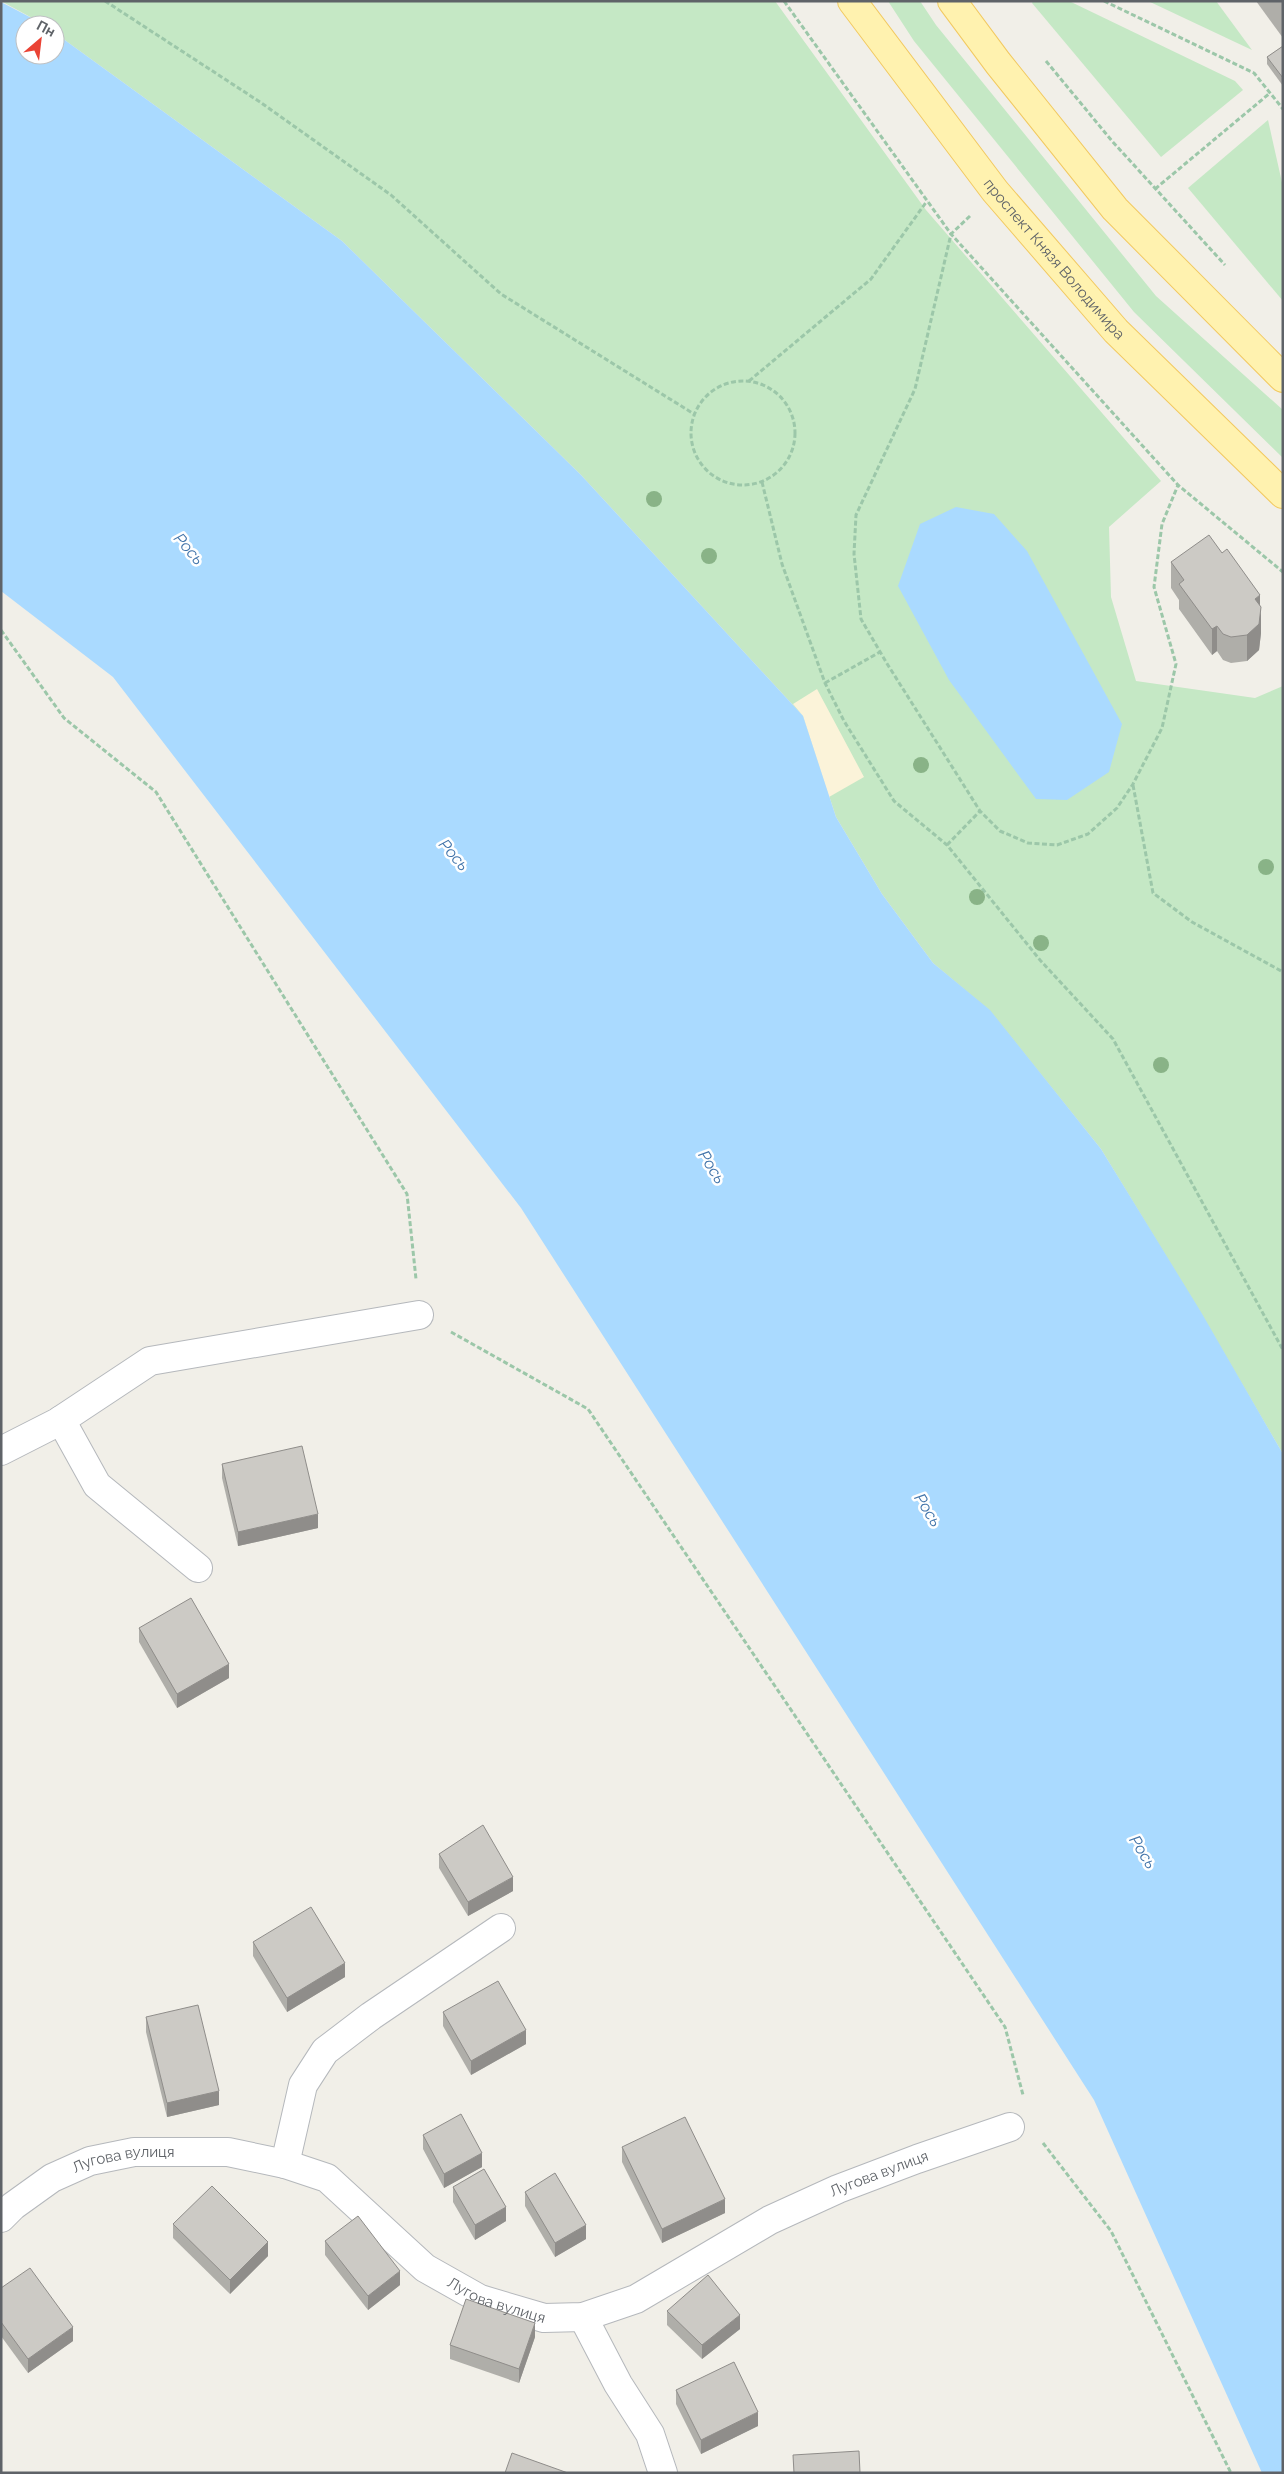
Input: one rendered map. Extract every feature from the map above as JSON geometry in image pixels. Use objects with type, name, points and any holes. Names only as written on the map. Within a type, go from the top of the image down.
[{"type":"main road","name":"проспект Князя Володимира","points":[[852,1],[995,191],[1116,331],[1283,494]]},
{"type":"main road","points":[[952,1],[998,63],[1115,209],[1283,378]]},
{"type":"street","points":[[1,1451],[61,1420],[150,1361],[419,1315]]},
{"type":"street","points":[[61,1420],[97,1485],[198,1568]]},
{"type":"street","points":[[285,2164],[303,2085],[325,2051],[371,2016],[501,1928]]},
{"type":"street","name":"Лугова вулиця","points":[[1,2218],[13,2206],[52,2178],[90,2161],[134,2152],[228,2152],[285,2164],[327,2178],[425,2268],[480,2299],[544,2318],[583,2317],[636,2299],[770,2220],[838,2189],[1010,2127]]},
{"type":"street","points":[[583,2317],[618,2384],[650,2434],[663,2473]]},
{"type":"path","points":[[105,1],[260,102],[391,195],[500,294],[694,414]]},
{"type":"path","points":[[784,1],[951,234],[1178,485],[1283,572]]},
{"type":"path","points":[[1104,1],[1254,73],[1283,109]]},
{"type":"path","points":[[1044,59],[1112,141],[1229,270]]},
{"type":"path","points":[[1156,188],[1270,93]]},
{"type":"path","points":[[995,191],[951,234],[914,389],[856,515],[854,554],[861,619],[980,811],[1000,832],[1028,843],[1057,845],[1088,834],[1117,808],[1133,784],[1162,728],[1176,664],[1154,587],[1162,524],[1178,485]]},
{"type":"path","points":[[749,381],[871,279],[927,201]]},
{"type":"path","points":[[749,381],[766,386],[780,396],[790,410],[796,427],[795,444],[788,460],[777,474],[762,482],[745,486],[728,484],[700,464],[693,448],[690,431],[694,414],[703,399],[716,388],[732,382],[749,381]]},
{"type":"path","points":[[762,482],[782,564],[825,683],[844,722],[894,801],[947,845],[1040,960],[1113,1039],[1283,1350]]},
{"type":"path","points":[[1,630],[64,718],[156,792],[408,1194],[419,1315],[588,1409],[1005,2027],[1024,2094],[1010,2127],[1045,2144],[1111,2231],[1231,2473]]},
{"type":"path","points":[[825,683],[880,652]]},
{"type":"path","points":[[1133,784],[1153,893],[1192,922],[1283,972]]},
{"type":"path","points":[[947,845],[980,811]]},
{"type":"green space","points":[[1,1],[775,1],[926,210],[1161,481],[1109,527],[1111,597],[1136,681],[1255,698],[1283,686],[1283,1454],[1101,1149],[990,1011],[933,963],[882,894],[836,817],[803,716],[581,475],[342,241],[65,40],[65,15],[27,15]]},
{"type":"green space","points":[[888,1],[920,1],[936,25],[1156,296],[1283,410],[1283,458],[1134,312],[914,41]]},
{"type":"green space","points":[[1033,1],[1069,1],[1235,81],[1243,90],[1161,157],[1032,3]]},
{"type":"green space","points":[[1148,1],[1216,1],[1252,50]]},
{"type":"green space","points":[[1268,120],[1283,187],[1283,301],[1188,188]]},
{"type":"sand","points":[[817,689],[864,777],[829,797],[803,716],[793,704]]},
{"type":"water","name":"Рось","points":[[1,2],[26,15],[15,15],[15,65],[65,65],[65,40],[342,241],[581,475],[803,716],[836,817],[882,894],[933,963],[990,1010],[1101,1149],[1201,1312],[1283,1454],[1283,2473],[1262,2473],[1094,2100],[521,1208],[113,677],[1,591]]},
{"type":"water","points":[[956,507],[994,514],[1027,551],[1122,724],[1109,772],[1067,800],[1036,799],[949,680],[898,586],[920,524]]},
{"type":"building","points":[[1283,46],[1283,78],[1267,57]]},
{"type":"building","points":[[1209,535],[1222,553],[1227,549],[1260,595],[1255,599],[1261,607],[1259,624],[1247,635],[1231,637],[1223,634],[1217,626],[1212,629],[1179,584],[1184,580],[1171,562]]},
{"type":"building","points":[[302,1446],[318,1514],[238,1532],[222,1464]]},
{"type":"building","points":[[191,1598],[229,1664],[177,1694],[139,1628]]},
{"type":"building","points":[[483,1825],[513,1877],[468,1902],[439,1854]]},
{"type":"building","points":[[311,1907],[345,1963],[287,1998],[253,1942]]},
{"type":"building","points":[[498,1981],[526,2030],[471,2061],[443,2012]]},
{"type":"building","points":[[198,2005],[219,2091],[167,2103],[146,2017]]},
{"type":"building","points":[[461,2114],[482,2153],[444,2174],[423,2135]]},
{"type":"building","points":[[685,2117],[725,2199],[662,2229],[622,2147]]},
{"type":"building","points":[[484,2169],[506,2207],[475,2225],[453,2187]]},
{"type":"building","points":[[555,2173],[586,2225],[555,2243],[525,2192]]},
{"type":"building","points":[[212,2186],[268,2242],[230,2280],[173,2224]]},
{"type":"building","points":[[358,2216],[400,2271],[368,2296],[325,2241]]},
{"type":"building","points":[[30,2268],[73,2327],[28,2359],[1,2322],[1,2288]]},
{"type":"building","points":[[708,2275],[740,2315],[702,2345],[667,2311]]},
{"type":"building","points":[[466,2299],[535,2323],[519,2369],[450,2345]]},
{"type":"building","points":[[734,2362],[758,2412],[701,2440],[676,2390]]},
{"type":"building","points":[[859,2451],[860,2473],[794,2473],[793,2455]]},
{"type":"building","points":[[512,2453],[568,2473],[505,2473]]}]
